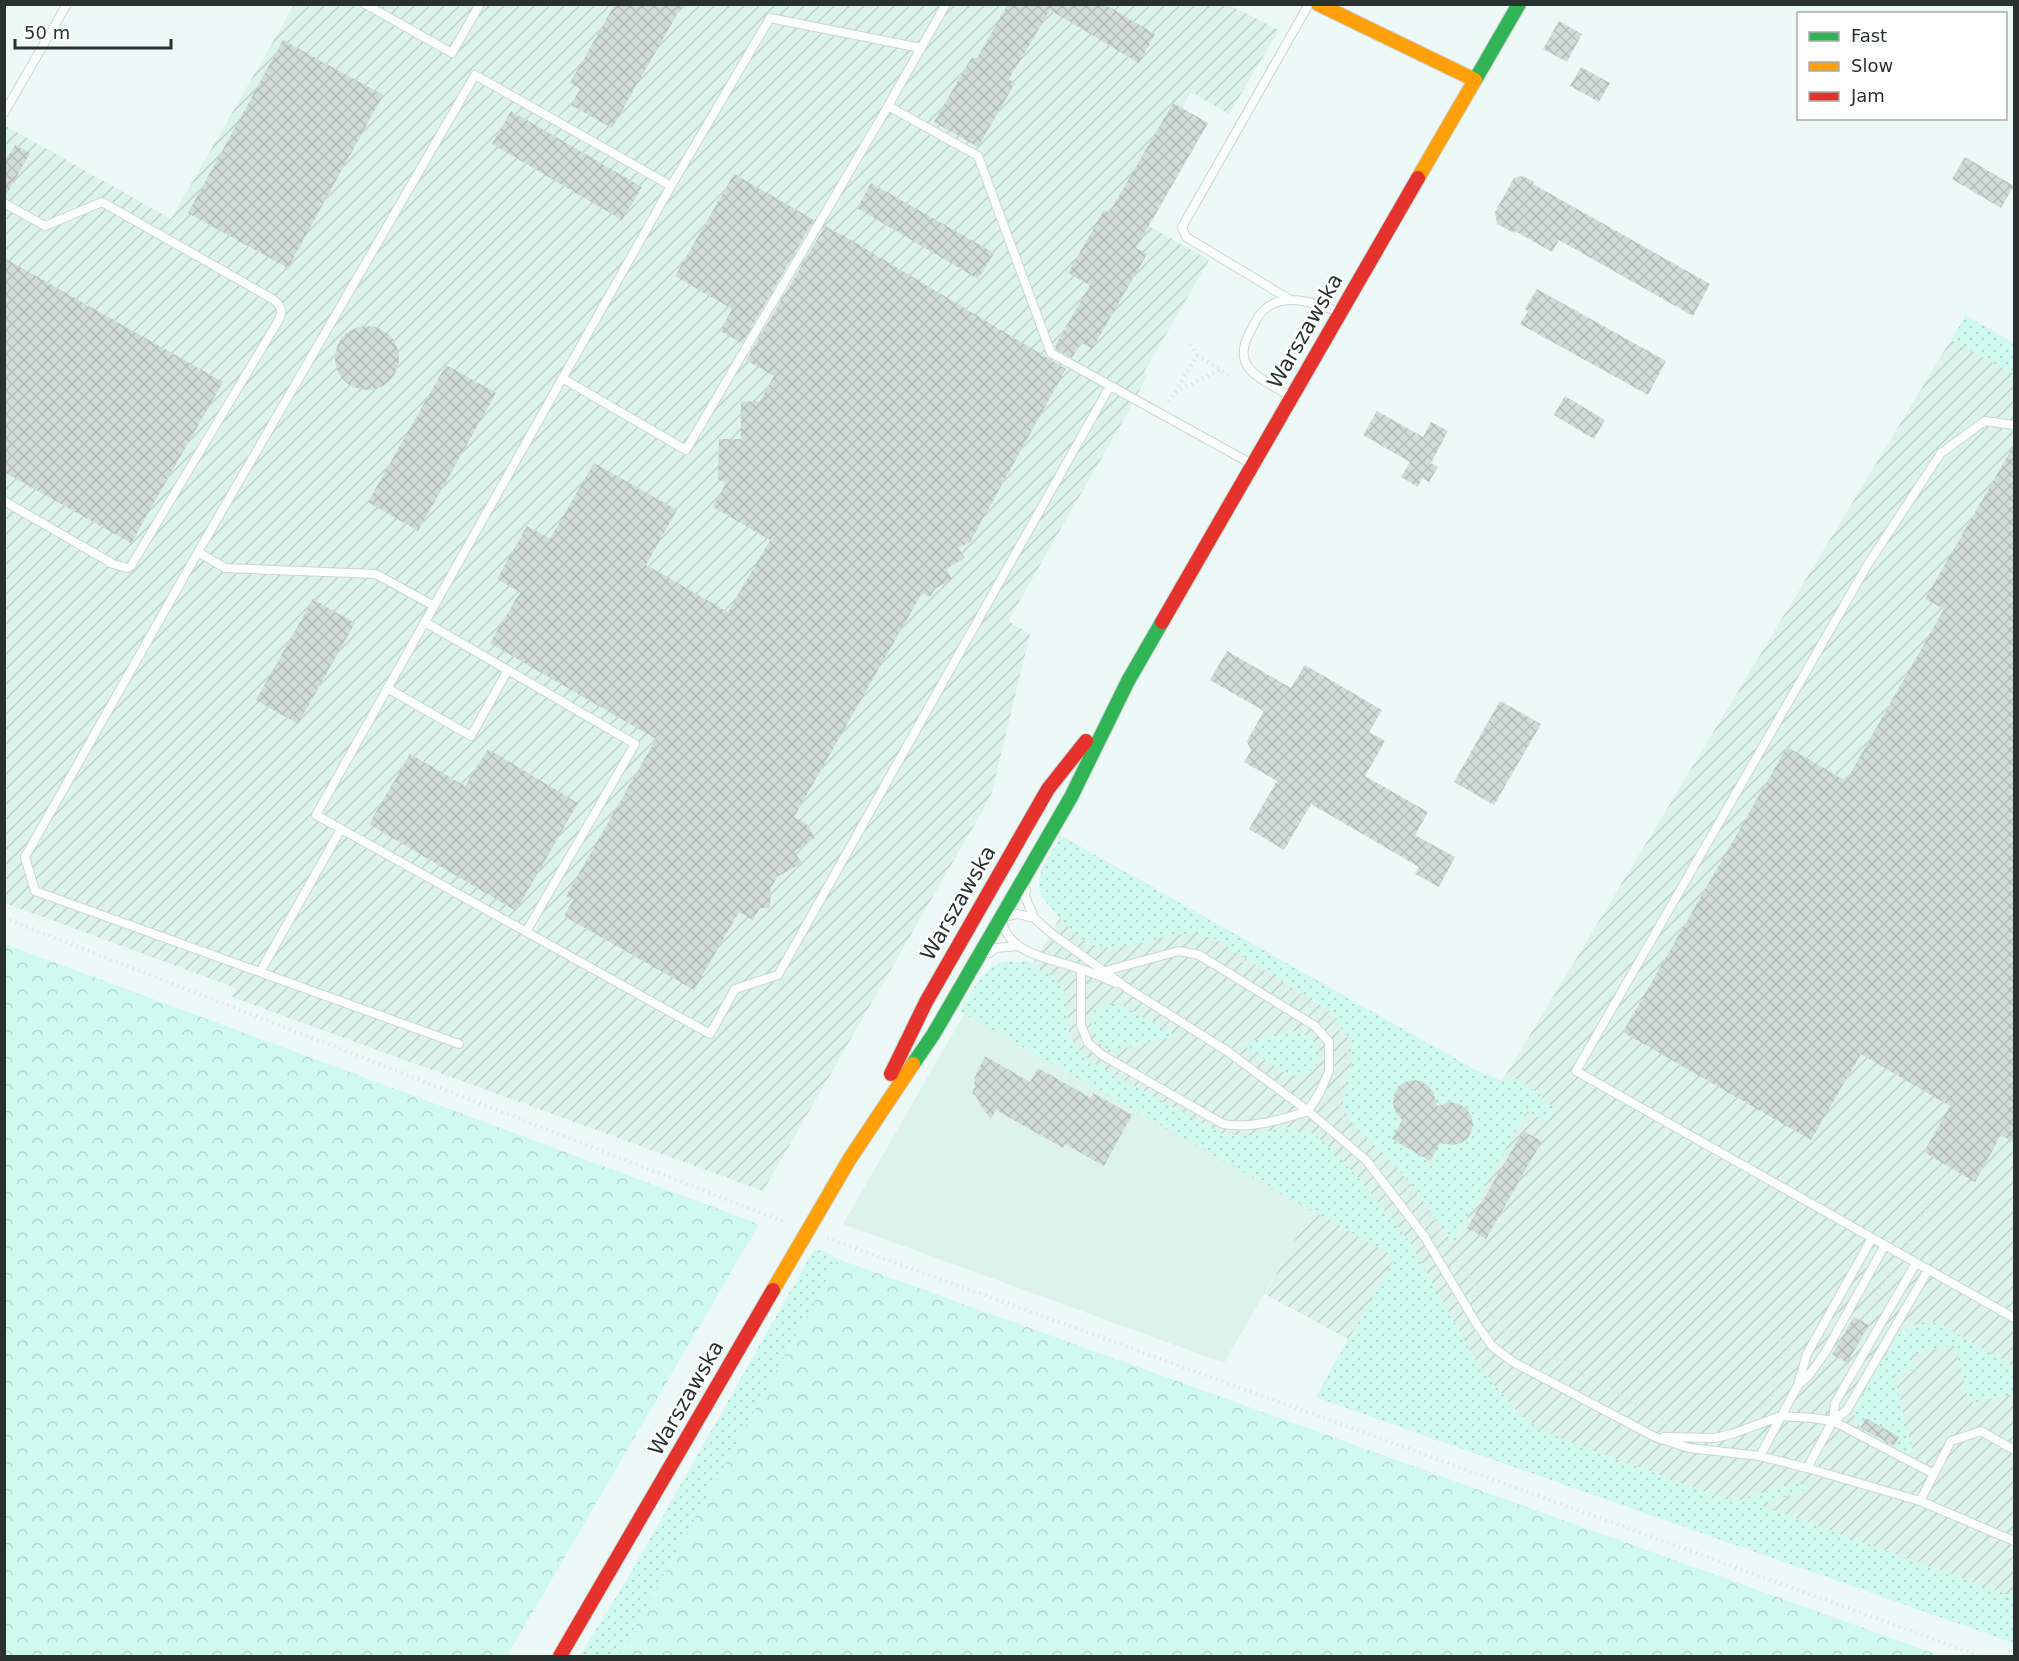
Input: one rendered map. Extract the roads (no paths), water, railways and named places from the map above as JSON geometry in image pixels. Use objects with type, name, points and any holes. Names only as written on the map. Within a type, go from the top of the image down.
[{"type":"main road","points":[[1318,4],[1475,80]]},
{"type":"main road","name":"Warszawska","points":[[560,1656],[849,1160],[933,1035],[1001,918],[1071,797],[1128,681],[1519,4]]},
{"type":"main road","name":"Warszawska","points":[[849,1160],[926,1002],[1048,789],[1083,747],[1128,681]]},
{"type":"lane","points":[[4,113],[67,4]]},
{"type":"lane","points":[[365,4],[452,53],[480,4]]},
{"type":"lane","points":[[562,378],[686,450],[946,4]]},
{"type":"lane","points":[[1289,300],[1186,237],[1182,227],[1309,4]]},
{"type":"lane","points":[[921,48],[770,18],[671,186],[316,815],[710,1034],[735,989],[778,975],[1110,386]]},
{"type":"lane","points":[[459,1044],[35,891],[25,857],[198,552],[475,75],[671,186]]},
{"type":"lane","points":[[888,106],[978,156],[1051,353],[1252,464]]},
{"type":"lane","points":[[4,203],[45,226],[102,202],[278,302],[282,308],[282,316],[131,566],[127,568],[113,564],[4,501]]},
{"type":"lane","points":[[1291,396],[1248,367],[1244,356],[1245,342],[1263,310],[1273,303],[1289,300],[1316,303],[1340,312]]},
{"type":"lane","points":[[2014,425],[1985,421],[1941,453],[1868,564],[1576,1071],[2014,1318]]},
{"type":"lane","points":[[198,552],[225,568],[376,574],[434,606]]},
{"type":"lane","points":[[425,622],[635,744],[526,932]]},
{"type":"lane","points":[[387,688],[471,736],[508,670]]},
{"type":"lane","points":[[260,972],[341,829]]},
{"type":"lane","points":[[1032,863],[1025,897],[1034,918]]},
{"type":"lane","points":[[1002,886],[1004,865]]},
{"type":"lane","points":[[1002,897],[1001,918],[1006,934],[1019,946],[1038,956],[1081,969],[1127,988]]},
{"type":"lane","points":[[961,939],[1001,918],[1018,914],[1034,918],[1127,988],[1227,1051],[1308,1111],[1366,1160],[1424,1236],[1492,1346],[1513,1362],[1655,1437],[1689,1448],[1760,1456],[1807,1468],[1920,1501],[2014,1541]]},
{"type":"lane","points":[[974,963],[996,948],[1019,946]]},
{"type":"lane","points":[[1081,969],[1081,1025],[1088,1043],[1102,1055],[1223,1124],[1240,1127],[1287,1118],[1308,1111],[1320,1092],[1329,1071],[1329,1042],[1315,1026],[1199,955],[1179,951],[1105,971]]},
{"type":"lane","points":[[1760,1456],[1798,1385],[1807,1354],[1872,1238]]},
{"type":"lane","points":[[1798,1385],[1820,1362],[1885,1245]]},
{"type":"lane","points":[[1807,1468],[1833,1421],[1835,1403],[1916,1263]]},
{"type":"lane","points":[[1833,1421],[1847,1410],[1928,1270]]},
{"type":"lane","points":[[1655,1437],[1714,1438],[1782,1416],[1833,1421],[1934,1474]]},
{"type":"lane","points":[[1920,1501],[1951,1441],[1981,1431],[2014,1450]]}]
